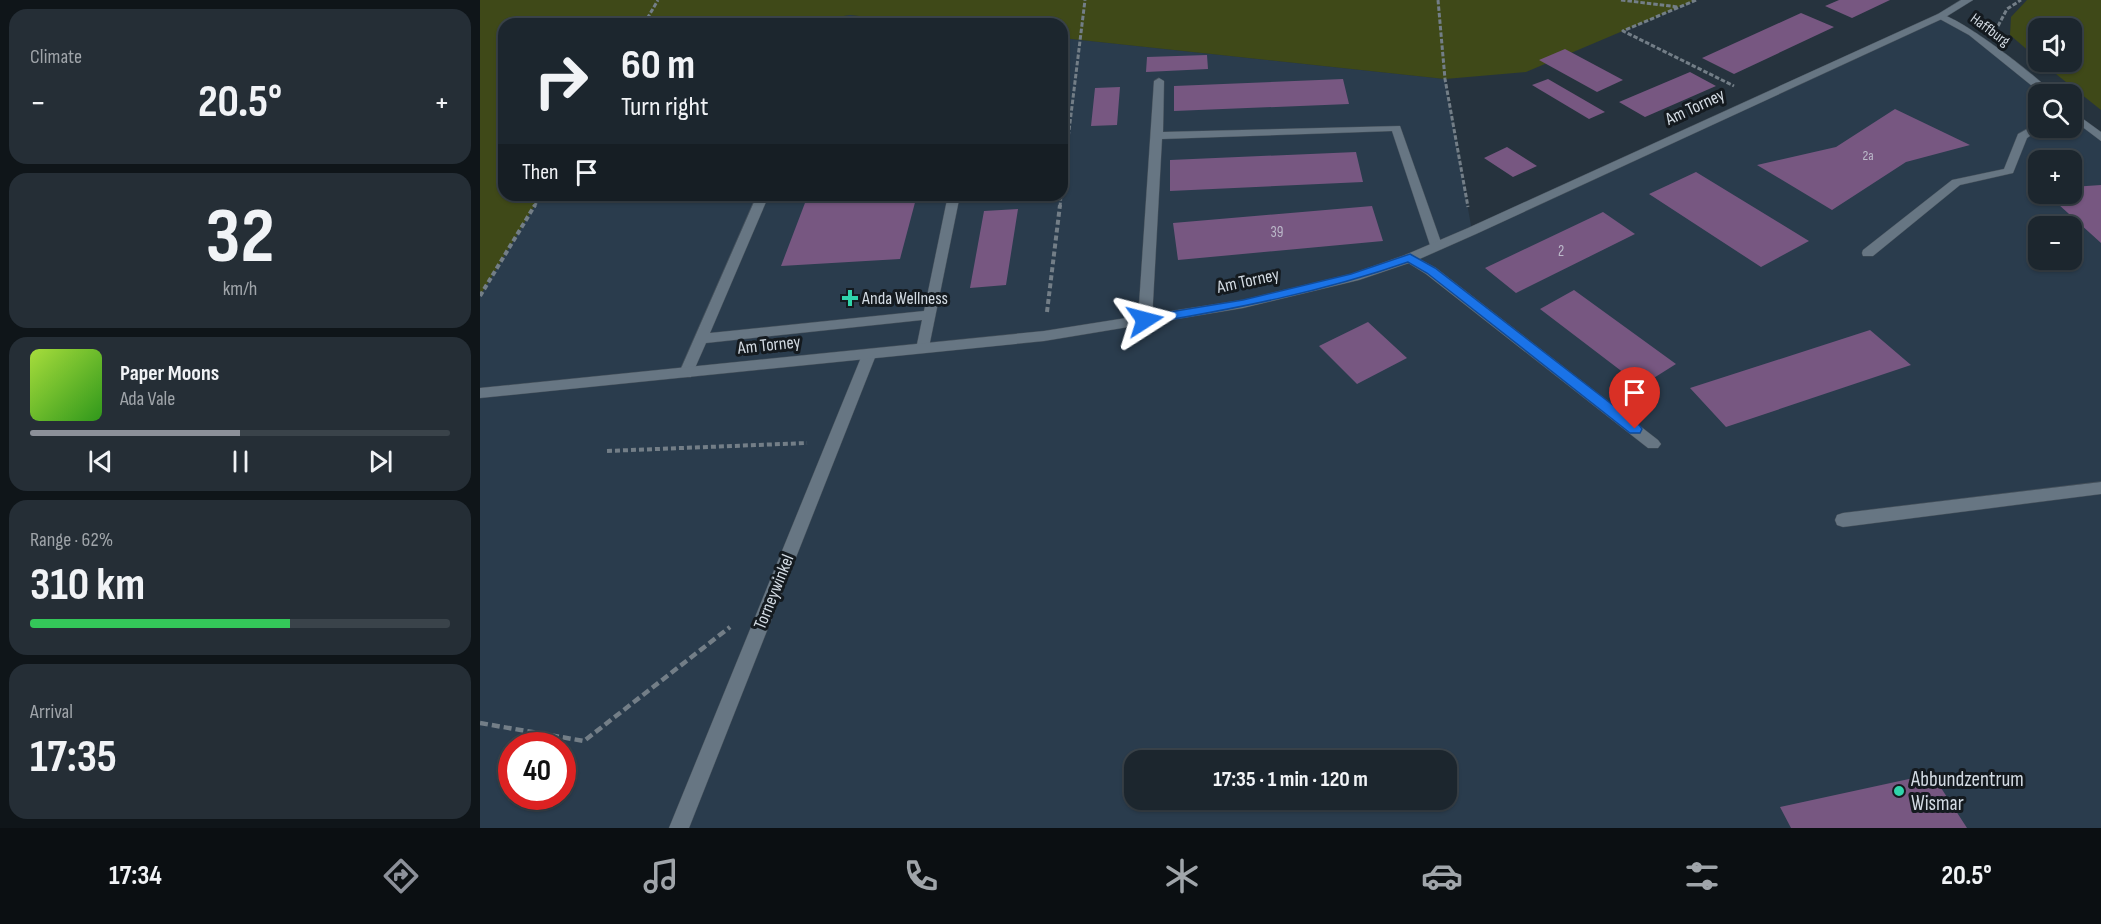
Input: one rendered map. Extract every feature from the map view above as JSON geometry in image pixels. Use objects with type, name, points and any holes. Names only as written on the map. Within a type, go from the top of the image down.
[{"type":"street","name":"Am Torney","points":[[480,393],[1044,336],[1243,304],[1354,277],[1410,258],[1472,231],[1941,16],[1968,0]]},
{"type":"street","name":"Haffburg","points":[[1941,16],[1972,33],[2036,84]]},
{"type":"street","points":[[1145,320],[1159,81]]},
{"type":"street","points":[[2082,122],[2101,138]]},
{"type":"street","points":[[1157,136],[1396,128],[1436,245]]},
{"type":"street","points":[[1868,253],[1956,182],[2009,171],[2022,136],[2028,132]]},
{"type":"street","points":[[686,373],[759,201]]},
{"type":"street","points":[[923,349],[953,201]]},
{"type":"street","points":[[1410,258],[1431,271],[1653,444]]},
{"type":"street","points":[[700,339],[930,315]]},
{"type":"street","name":"Torneywinkel","points":[[679,828],[868,355]]},
{"type":"street","points":[[1843,520],[2101,488]]},
{"type":"path","points":[[648,18],[658,0]]},
{"type":"path","points":[[1068,139],[1085,0]]},
{"type":"path","points":[[1438,0],[1445,79],[1472,231]]},
{"type":"path","points":[[1621,0],[1679,8]]},
{"type":"path","points":[[1696,0],[1623,30],[1759,99]]},
{"type":"path","points":[[1972,33],[1999,26],[2007,9],[2021,0]]},
{"type":"path","points":[[480,296],[537,201]]},
{"type":"path","points":[[1044,336],[1060,201]]},
{"type":"path","points":[[607,451],[834,442]]},
{"type":"path","points":[[480,723],[584,741],[737,621]]},
{"type":"shaded area","points":[[850,15],[878,18],[831,18]]},
{"type":"shaded area","points":[[1941,16],[1972,33],[2036,84],[2028,84],[2028,138],[2082,138],[2082,122],[2101,138],[2101,828],[480,828],[480,296],[537,201],[1068,201],[1068,39],[1445,79],[1472,231]]},
{"type":"green space","points":[[480,0],[1696,0],[1526,72],[1445,79],[1068,39],[1068,18],[878,18],[850,15],[831,18],[498,18],[498,201],[537,201],[480,296]]},
{"type":"green space","points":[[2027,0],[2101,0],[2101,110],[2082,95],[2082,84],[2068,84],[2054,72],[2082,72],[2082,18],[2028,18],[2028,50],[2010,35],[2011,17]]},
{"type":"building","points":[[1839,0],[1890,0],[1852,18],[1825,6]]},
{"type":"building","points":[[1801,13],[1834,27],[1734,74],[1702,58]]},
{"type":"building","points":[[1565,49],[1623,80],[1597,92],[1539,60]]},
{"type":"building","points":[[1207,55],[1208,69],[1146,72],[1147,57]]},
{"type":"building","points":[[1690,72],[1716,86],[1645,117],[1619,102]]},
{"type":"building","points":[[1343,79],[1349,104],[1174,111],[1174,86]]},
{"type":"building","points":[[1548,79],[1605,112],[1589,119],[1532,85]]},
{"type":"building","points":[[1120,87],[1117,125],[1091,126],[1095,88]]},
{"type":"building","points":[[1895,109],[1970,145],[1906,162],[1832,210],[1757,165],[1836,147]]},
{"type":"building","points":[[1507,147],[1537,166],[1513,177],[1484,158]]},
{"type":"building","points":[[1356,152],[1363,182],[1170,191],[1170,160]]},
{"type":"building","points":[[1696,172],[1809,241],[1761,267],[1649,194]]},
{"type":"building","points":[[2101,185],[2101,243],[2082,226],[2082,216],[2071,216],[2058,204],[2082,204],[2082,186]]},
{"type":"building","points":[[806,201],[915,201],[900,259],[781,266]]},
{"type":"building","points":[[1372,206],[1383,241],[1178,260],[1173,223]]},
{"type":"building","points":[[1018,209],[1006,285],[970,288],[984,211]]},
{"type":"building","points":[[1603,212],[1635,234],[1516,293],[1485,268]]},
{"type":"building","points":[[1574,290],[1676,364],[1641,386],[1540,309]]},
{"type":"building","points":[[1368,322],[1407,358],[1357,384],[1319,346]]},
{"type":"building","points":[[1870,330],[1911,365],[1726,427],[1690,388]]},
{"type":"building","name":"Abbundzentrum Wismar","points":[[1932,774],[1967,828],[1791,828],[1780,807]]},
{"type":"place","name":"Anda Wellness","points":[[850,298]]},
{"type":"place","name":"Abbundzentrum Wismar","points":[[1899,791]]},
{"type":"route","points":[[1145,320],[1243,304],[1354,277],[1410,258],[1431,271],[1635,429]]}]
